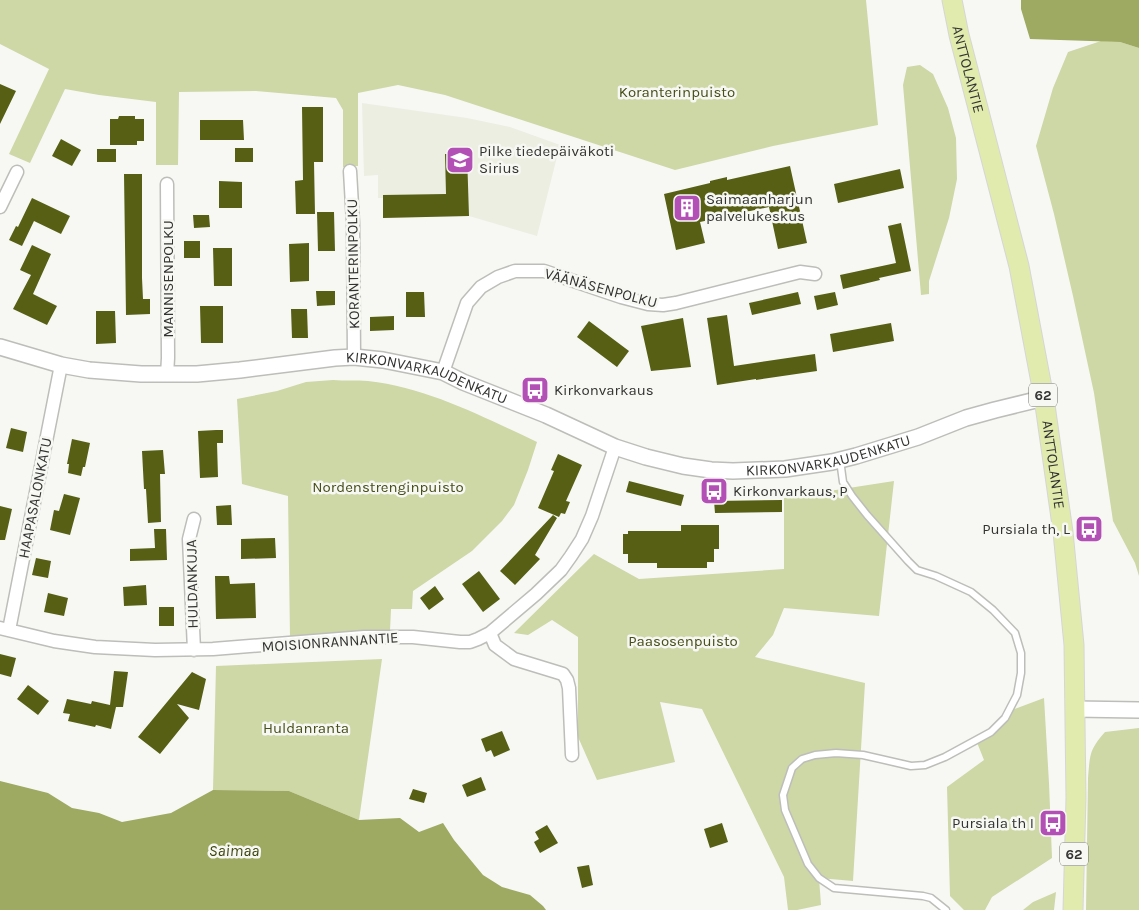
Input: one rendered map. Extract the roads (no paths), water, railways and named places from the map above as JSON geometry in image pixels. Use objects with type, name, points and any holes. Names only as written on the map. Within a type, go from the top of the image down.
[{"type":"main road","name":"ANTTOLANTIE","points":[[952,0],[959,35],[1019,266],[1044,398],[1065,551],[1074,644],[1076,798],[1073,910]]},
{"type":"street","name":"KORANTERINPOLKU","points":[[350,171],[353,223],[354,358]]},
{"type":"street","points":[[0,207],[17,172]]},
{"type":"street","name":"MANNISENPOLKU","points":[[167,184],[167,375]]},
{"type":"street","name":"VÄÄNÄSENPOLKU","points":[[443,372],[467,303],[481,287],[498,277],[515,271],[544,272],[621,297],[648,304],[663,305],[800,272],[814,274]]},
{"type":"street","name":"KIRKONVARKAUDENKATU","points":[[0,347],[61,365],[89,370],[167,375],[232,371],[335,358],[383,360],[443,372],[538,411],[614,447],[683,466],[711,470],[785,469],[840,460],[918,437],[966,418],[1044,398]]},
{"type":"street","name":"HAAPASALONKATU","points":[[4,629],[61,365]]},
{"type":"street","name":"MOISIONRANNANTIE","points":[[4,629],[54,641],[95,647],[155,650],[194,650],[279,645],[370,637],[413,637],[470,642],[490,633],[550,581],[571,556],[582,539],[592,516],[614,447]]},
{"type":"street","name":"HULDANKUJA","points":[[194,519],[189,539],[194,650]]},
{"type":"street","points":[[490,633],[495,645],[514,659],[563,674],[569,688],[572,755]]},
{"type":"street","points":[[1075,709],[1139,710]]},
{"type":"lane","points":[[840,460],[843,482],[852,496],[917,570],[936,576],[971,592],[993,610],[1015,633],[1021,653],[1021,673],[1017,695],[1005,718],[991,732],[946,757],[925,765],[911,766],[863,755],[836,753],[815,755],[802,759],[792,768],[788,779],[784,795],[785,810],[808,864],[819,878],[834,888],[923,896],[931,898],[946,910]]},
{"type":"water","points":[[1021,0],[1139,0],[1139,48],[1120,42],[1030,39],[1021,9]]},
{"type":"water","name":"Saimaa","points":[[0,781],[48,793],[72,808],[99,813],[122,822],[171,813],[213,790],[289,791],[359,820],[400,818],[419,832],[443,823],[454,840],[483,875],[502,887],[530,895],[546,910],[0,910]]},
{"type":"place","name":"Pilke tiedepäiväkoti Sirius","points":[[460,160]]},
{"type":"place","name":"Saimaanharjun palvelukeskus","points":[[687,208]]},
{"type":"place","name":"Kirkonvarkaus","points":[[535,390]]},
{"type":"place","name":"Kirkonvarkaus, P","points":[[714,491]]},
{"type":"place","name":"Pursiala th, L","points":[[1089,529]]},
{"type":"place","name":"Pursiala th I","points":[[1053,823]]},
{"type":"park label","name":"Koranterinpuisto","points":[[677,92]]},
{"type":"park label","name":"Nordenstrenginpuisto","points":[[388,487]]},
{"type":"park label","name":"Paasosenpuisto","points":[[683,641]]},
{"type":"park label","name":"Huldanranta","points":[[306,728]]}]
